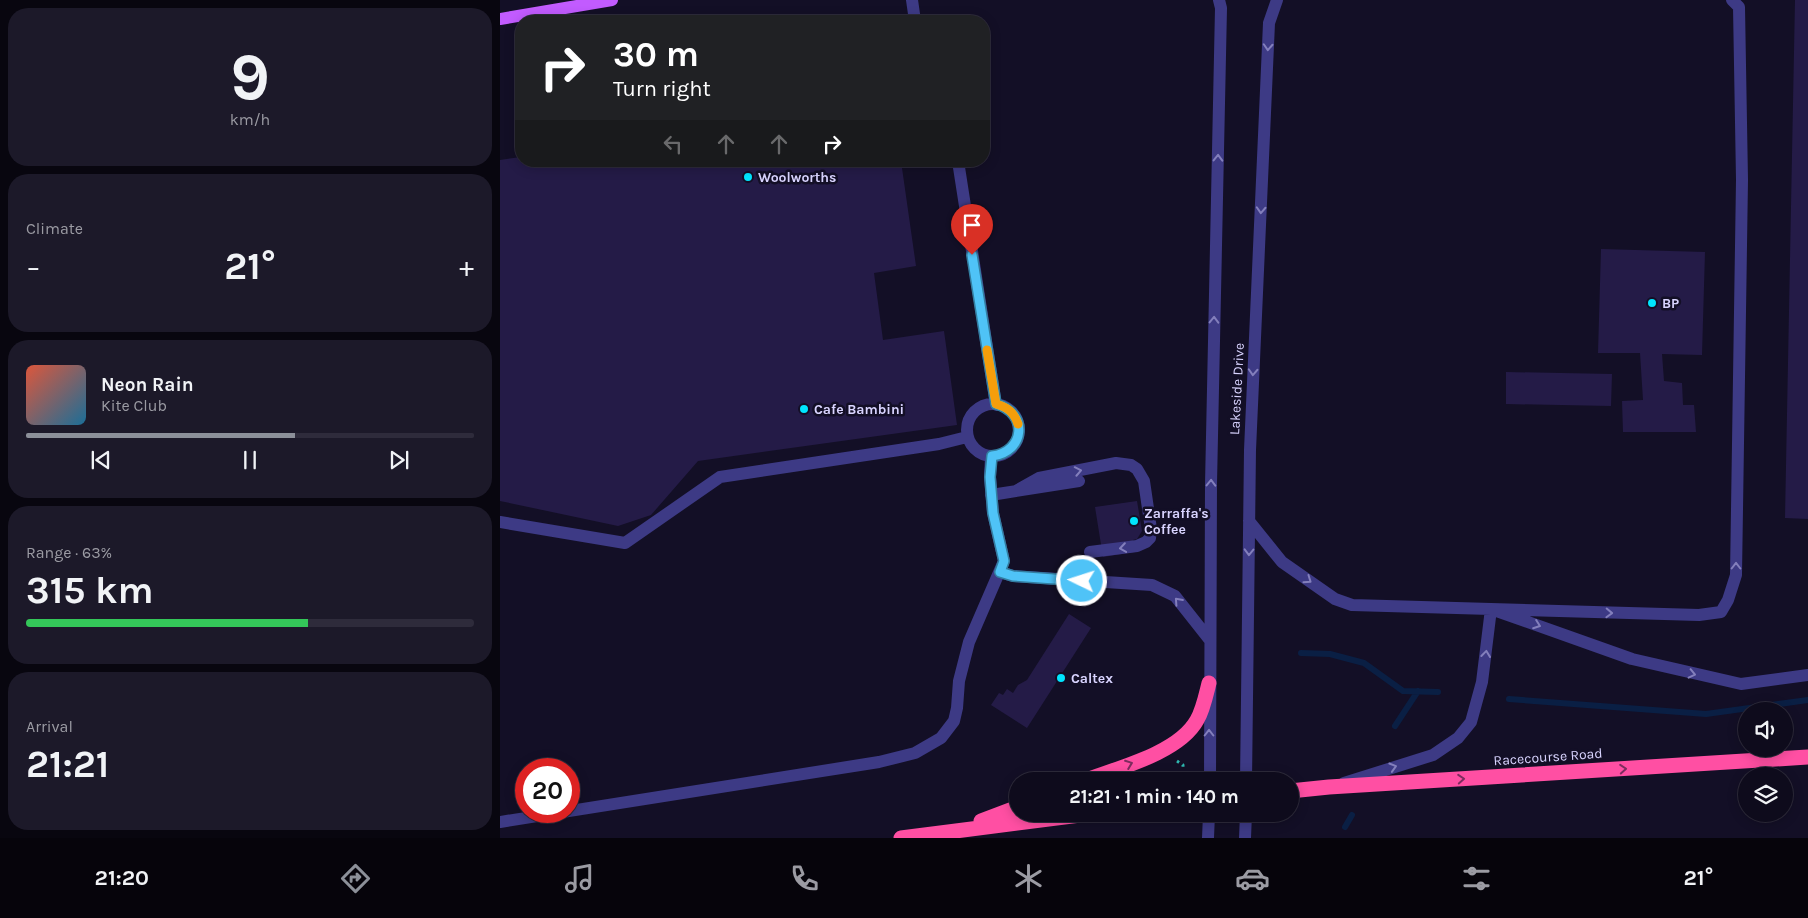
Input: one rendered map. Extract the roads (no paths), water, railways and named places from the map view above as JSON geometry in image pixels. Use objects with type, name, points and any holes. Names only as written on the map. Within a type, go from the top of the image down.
[{"type":"highway","points":[[1107,772],[1164,750],[1185,736],[1198,720],[1209,683]]},
{"type":"highway","name":"Racecourse Road","points":[[1299,790],[1808,757]]},
{"type":"highway","points":[[961,829],[1009,810]]},
{"type":"highway","points":[[901,838],[1020,822]]},
{"type":"main road","points":[[500,18],[569,3],[612,0]]},
{"type":"street","points":[[912,0],[913,15]]},
{"type":"street","name":"Lakeside Drive","points":[[1210,772],[1209,639],[1221,8],[1219,0]]},
{"type":"street","name":"Lakeside Drive","points":[[1246,772],[1250,450],[1269,23],[1277,0]]},
{"type":"street","points":[[1249,521],[1282,562],[1335,599],[1352,606],[1699,616],[1720,612],[1728,600],[1736,575],[1742,180],[1739,7],[1732,0]]},
{"type":"street","points":[[959,167],[996,404]]},
{"type":"street","points":[[996,404],[1011,412],[1019,428],[1018,437],[1014,445],[1000,455],[983,455],[976,450],[967,437],[968,420],[979,408],[987,405],[996,404]]},
{"type":"street","points":[[500,522],[625,543],[720,477],[939,444],[967,437]]},
{"type":"street","points":[[500,822],[879,762],[915,753],[940,738],[954,721],[959,681],[969,642],[1004,561],[993,513],[990,477],[992,456]]},
{"type":"street","points":[[1016,491],[1039,478],[1116,463],[1131,465],[1137,469],[1144,481],[1151,529],[1150,538],[1141,545],[1090,552]]},
{"type":"street","points":[[992,495],[1079,481]]},
{"type":"street","points":[[1000,572],[1013,576],[1152,585],[1175,596],[1209,639]]},
{"type":"street","points":[[1491,609],[1632,659],[1701,676],[1741,684],[1808,675]]},
{"type":"street","points":[[1330,787],[1433,755],[1458,738],[1471,722],[1482,682],[1491,609]]},
{"type":"street","points":[[1208,838],[1209,822]]},
{"type":"street","points":[[1245,838],[1246,822]]},
{"type":"waterway","points":[[1301,653],[1330,654],[1364,663],[1403,691],[1438,692]]},
{"type":"waterway","points":[[1395,726],[1418,691]]},
{"type":"waterway","points":[[1509,699],[1706,714],[1808,700]]},
{"type":"waterway","points":[[1345,827],[1352,815]]},
{"type":"place","name":"Woolworths","points":[[748,177]]},
{"type":"place","name":"BP","points":[[1652,303]]},
{"type":"place","name":"Cafe Bambini","points":[[804,409]]},
{"type":"place","name":"Zarraffa's Coffee","points":[[1134,521]]},
{"type":"place","name":"Caltex","points":[[1061,678]]}]
